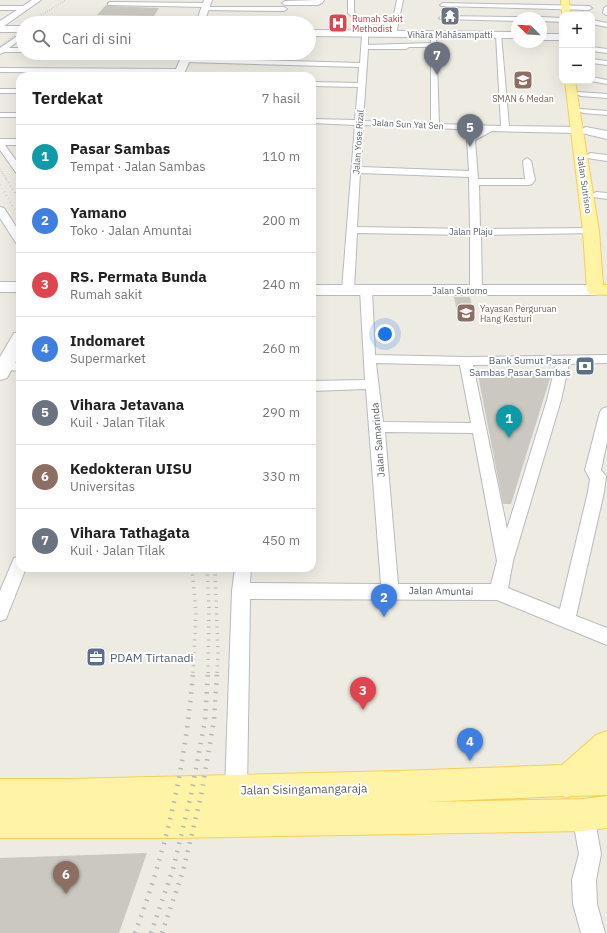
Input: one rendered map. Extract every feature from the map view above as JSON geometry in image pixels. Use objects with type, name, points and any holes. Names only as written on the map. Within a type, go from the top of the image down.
[{"type":"main road","points":[[1,27],[24,8],[37,0]]},
{"type":"main road","points":[[202,16],[206,5]]},
{"type":"main road","points":[[1,27],[16,28]]},
{"type":"main road","points":[[434,38],[443,28],[511,36]]},
{"type":"main road","points":[[316,34],[393,34],[434,38]]},
{"type":"main road","points":[[364,34],[434,38]]},
{"type":"main road","points":[[547,36],[559,36]]},
{"type":"main road","points":[[179,72],[184,60]]},
{"type":"main road","name":"Jalan Sutrisno","points":[[571,84],[581,130],[602,195],[606,251]]},
{"type":"main road","name":"Jalan Sutrisno","points":[[579,84],[583,111],[581,130],[591,231],[601,290]]},
{"type":"main road","points":[[581,130],[607,134]]},
{"type":"main road","points":[[0,287],[16,287]]},
{"type":"main road","name":"Jalan Sutomo","points":[[316,290],[601,290]]},
{"type":"main road","points":[[0,292],[16,292]]},
{"type":"main road","points":[[566,782],[607,746]]},
{"type":"main road","name":"Jalan Sisingamangaraja","points":[[0,795],[68,795],[566,782],[607,779]]},
{"type":"main road","points":[[466,784],[469,816]]},
{"type":"main road","points":[[0,822],[171,822],[595,814]]},
{"type":"street","points":[[110,4],[132,2],[168,2],[206,5],[316,4],[321,0]]},
{"type":"street","points":[[351,0],[351,13],[360,20],[364,34]]},
{"type":"street","points":[[393,34],[400,0]]},
{"type":"street","points":[[511,19],[498,19],[443,28],[443,3],[518,3],[589,8]]},
{"type":"street","points":[[283,16],[285,4]]},
{"type":"street","points":[[0,8],[24,8]]},
{"type":"street","points":[[595,17],[607,13]]},
{"type":"street","points":[[498,19],[501,35],[505,128]]},
{"type":"street","points":[[547,19],[559,20]]},
{"type":"street","points":[[595,23],[607,25]]},
{"type":"street","name":"Jalan Yose Rizal","points":[[348,290],[364,34]]},
{"type":"street","points":[[364,47],[406,47],[407,45],[434,38],[439,126],[471,139]]},
{"type":"street","points":[[1,51],[16,39]]},
{"type":"street","points":[[1,51],[16,50]]},
{"type":"street","points":[[595,50],[607,51]]},
{"type":"street","points":[[222,60],[275,66],[363,65]]},
{"type":"street","points":[[275,66],[277,60]]},
{"type":"street","points":[[596,61],[607,63]]},
{"type":"street","points":[[0,70],[119,72]]},
{"type":"street","points":[[595,80],[605,82],[607,74]]},
{"type":"street","points":[[316,84],[362,85]]},
{"type":"street","points":[[0,91],[16,91]]},
{"type":"street","points":[[581,94],[607,96]]},
{"type":"street","points":[[583,111],[607,113]]},
{"type":"street","points":[[0,115],[16,115]]},
{"type":"street","name":"Jalan Sun Yat Sen","points":[[316,121],[581,130]]},
{"type":"street","points":[[471,139],[490,128]]},
{"type":"street","points":[[471,139],[476,290]]},
{"type":"street","points":[[0,143],[16,142]]},
{"type":"street","points":[[0,143],[16,166]]},
{"type":"street","points":[[590,156],[607,158]]},
{"type":"street","points":[[356,170],[529,182],[527,161]]},
{"type":"street","points":[[0,210],[16,235]]},
{"type":"street","name":"Jalan Plaju","points":[[352,230],[475,232],[591,231]]},
{"type":"street","points":[[0,234],[16,237]]},
{"type":"street","name":"Jalan Samarinda","points":[[366,290],[370,359],[390,590]]},
{"type":"street","points":[[370,359],[466,361],[607,359]]},
{"type":"street","points":[[498,592],[505,562],[554,400],[563,360]]},
{"type":"street","points":[[466,361],[505,562]]},
{"type":"street","points":[[316,386],[372,384]]},
{"type":"street","points":[[566,620],[596,492],[598,476],[594,474],[593,470],[607,412]]},
{"type":"street","points":[[377,427],[479,428]]},
{"type":"street","points":[[0,613],[16,572]]},
{"type":"street","points":[[236,790],[241,591],[243,572]]},
{"type":"street","name":"Jalan Amuntai","points":[[241,591],[390,590],[498,592],[607,638]]},
{"type":"street","points":[[593,933],[585,904],[584,880],[590,854],[595,814]]},
{"type":"building","points":[[106,5],[159,8],[154,16],[97,15]]},
{"type":"building","name":"Yayasan Perguruan Hang Kesturi","points":[[454,297],[470,297],[475,321],[459,321]]},
{"type":"building","points":[[477,370],[552,372],[511,504],[503,504]]},
{"type":"building","points":[[147,853],[119,933],[0,933],[0,858]]},
{"type":"railway","points":[[40,16],[66,0]]},
{"type":"railway","points":[[0,46],[16,35]]},
{"type":"railway","points":[[0,169],[7,180]]},
{"type":"railway","points":[[6,179],[16,194]]},
{"type":"railway","points":[[0,185],[16,211]]},
{"type":"railway","points":[[192,572],[196,613],[193,674]]},
{"type":"railway","points":[[207,572],[209,607],[208,674]]},
{"type":"railway","points":[[215,572],[218,654],[217,674]]},
{"type":"railway","points":[[135,933],[157,869],[166,837],[180,772],[190,706],[193,673]]},
{"type":"railway","points":[[151,933],[173,869],[191,795],[205,720],[208,673]]},
{"type":"railway","points":[[162,933],[183,871],[201,796],[214,720],[217,673]]},
{"type":"place","name":"Vihāra Mahāsampatti","points":[[450,16]]},
{"type":"place","name":"Rumah Sakit Methodist","points":[[338,23]]},
{"type":"place","name":"Vihara Tathagata","points":[[437,75]]},
{"type":"place","name":"SMAN 6 Medan","points":[[523,80]]},
{"type":"place","name":"Vihara Jetavana","points":[[470,147]]},
{"type":"place","name":"Yayasan Perguruan Hang Kesturi","points":[[466,313]]},
{"type":"place","name":"Bank Sumut Pasar Sambas Pasar Sambas","points":[[585,366]]},
{"type":"place","name":"Pasar Sambas","points":[[509,438]]},
{"type":"place","name":"Yamano","points":[[384,617]]},
{"type":"place","name":"PDAM Tirtanadi","points":[[96,657]]},
{"type":"place","name":"RS. Permata Bunda","points":[[363,710]]},
{"type":"place","name":"Indomaret","points":[[470,761]]},
{"type":"place","name":"Kedokteran UISU","points":[[66,894]]}]
